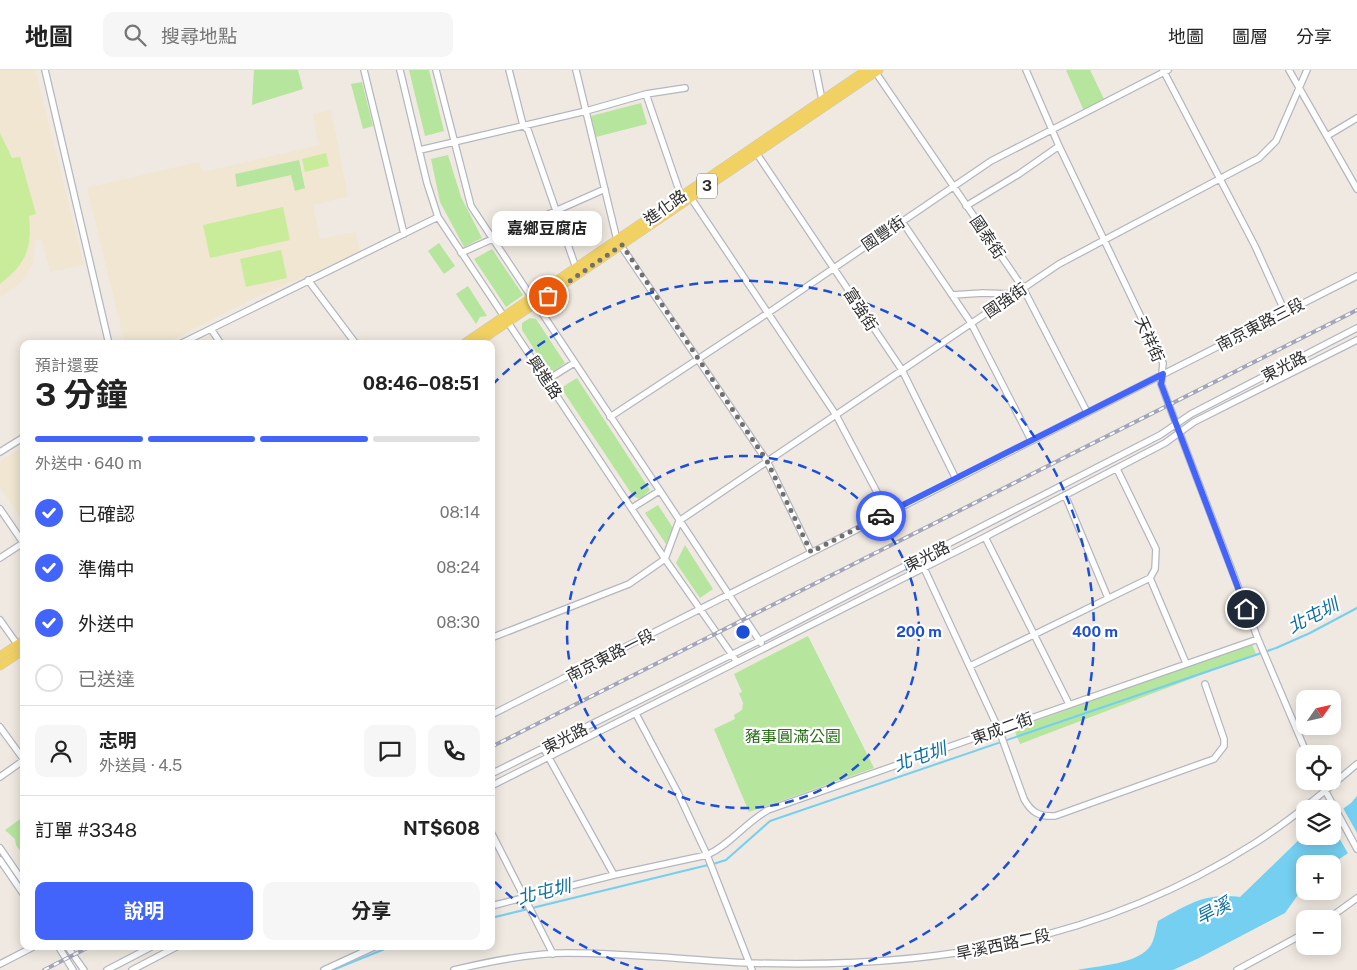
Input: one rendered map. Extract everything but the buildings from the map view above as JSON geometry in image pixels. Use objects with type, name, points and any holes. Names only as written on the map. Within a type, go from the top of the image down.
[{"type":"main road","name":"進化路","points":[[534,302],[576,268],[690,198],[822,100],[866,70]]},
{"type":"main road","name":"進化路","points":[[470,340],[534,302],[681,196],[876,71]]},
{"type":"main road","name":"進化路","points":[[481,340],[506,320]]},
{"type":"main road","points":[[0,656],[20,646]]},
{"type":"main road","points":[[0,666],[20,647]]},
{"type":"street","points":[[45,70],[108,340]]},
{"type":"street","points":[[364,70],[404,234]]},
{"type":"street","name":"興進路","points":[[400,70],[438,217],[665,559],[737,662]]},
{"type":"street","name":"興進路","points":[[436,70],[471,206],[764,648]]},
{"type":"street","points":[[509,70],[523,125],[528,130],[576,268]]},
{"type":"street","points":[[576,70],[619,242],[767,461],[811,552]]},
{"type":"street","points":[[816,70],[822,100]]},
{"type":"street","name":"天祥街","points":[[1026,70],[1059,146],[1163,363],[1161,384],[1258,639],[1303,745]]},
{"type":"street","points":[[1289,70],[1357,189]]},
{"type":"street","name":"國強街","points":[[679,521],[1059,264],[1218,178],[1259,158],[1272,147],[1307,70]]},
{"type":"street","name":"國泰街","points":[[876,71],[1023,288],[1086,412]]},
{"type":"street","points":[[1165,71],[1218,178],[1255,246],[1285,312]]},
{"type":"street","name":"國豐街","points":[[610,417],[768,313],[901,220],[991,161],[1165,71]]},
{"type":"street","points":[[420,150],[586,111],[646,94],[685,88]]},
{"type":"street","points":[[646,94],[681,196]]},
{"type":"street","points":[[1327,136],[1357,118]]},
{"type":"street","points":[[966,206],[1019,174],[1059,146]]},
{"type":"street","name":"富強街","points":[[754,150],[902,370],[956,478]]},
{"type":"street","points":[[461,253],[555,209],[605,189]]},
{"type":"street","points":[[690,198],[836,415],[888,513]]},
{"type":"street","points":[[188,340],[438,217]]},
{"type":"street","points":[[901,220],[971,323],[1031,440]]},
{"type":"street","name":"南京東路三段","points":[[956,478],[1357,276]]},
{"type":"street","points":[[308,280],[353,340]]},
{"type":"street","points":[[952,296],[983,293],[1013,294]]},
{"type":"street","name":"東光路","points":[[495,772],[760,641],[920,559],[1177,426],[1191,414],[1357,328]]},
{"type":"street","points":[[211,329],[218,340]]},
{"type":"street","name":"東光路","points":[[495,784],[985,537],[1117,469],[1180,433],[1194,422],[1357,340]]},
{"type":"street","points":[[547,380],[574,363]]},
{"type":"street","points":[[0,452],[20,440]]},
{"type":"street","points":[[970,666],[1150,578],[1155,569],[1156,549],[1117,469]]},
{"type":"street","name":"南京東路一段","points":[[495,713],[956,478]]},
{"type":"street","points":[[632,508],[659,491]]},
{"type":"street","points":[[1066,495],[1108,598]]},
{"type":"street","points":[[0,509],[20,539]]},
{"type":"street","points":[[495,636],[629,584],[665,559],[679,521]]},
{"type":"street","points":[[985,537],[1069,704]]},
{"type":"street","points":[[0,558],[20,546]]},
{"type":"street","points":[[920,559],[999,730],[1029,808],[1036,814],[1055,816],[1205,764],[1219,754],[1224,746],[1224,739],[1205,684]]},
{"type":"street","points":[[1150,578],[1186,663]]},
{"type":"street","points":[[0,620],[20,643]]},
{"type":"street","name":"東成二街","points":[[495,905],[614,875],[707,856],[729,842],[749,823],[775,808],[1258,639]]},
{"type":"street","points":[[636,714],[678,793],[707,856],[752,970]]},
{"type":"street","points":[[0,727],[20,754]]},
{"type":"street","points":[[544,749],[614,875]]},
{"type":"street","points":[[0,777],[20,763]]},
{"type":"street","name":"旱溪西路二段","points":[[454,970],[495,960],[553,954],[675,958],[748,963],[876,963],[961,954],[1055,932],[1153,898],[1234,856],[1270,833],[1357,764]]},
{"type":"street","points":[[1324,791],[1357,849]]},
{"type":"street","points":[[495,840],[553,954]]},
{"type":"street","points":[[0,848],[20,877]]},
{"type":"street","points":[[0,860],[20,889]]},
{"type":"street","points":[[1340,910],[1357,898]]},
{"type":"street","points":[[1237,970],[1296,938]]},
{"type":"street","points":[[0,964],[27,950]]},
{"type":"street","points":[[60,950],[73,970]]},
{"type":"street","points":[[70,950],[84,970]]},
{"type":"street","points":[[107,970],[145,950]]},
{"type":"street","points":[[132,970],[170,950]]},
{"type":"street","points":[[324,970],[367,950]]},
{"type":"shaded area","points":[[0,70],[35,70],[84,265],[50,272],[42,240],[35,240],[33,262],[27,275],[14,288],[0,297]]},
{"type":"shaded area","points":[[331,110],[348,196],[313,205],[320,239],[356,232],[360,252],[248,301],[173,340],[124,340],[87,188],[199,162],[203,172],[319,145],[313,114]]},
{"type":"shaded area","points":[[20,448],[20,517],[0,487],[0,462]]},
{"type":"green space","points":[[254,70],[298,70],[303,89],[252,105]]},
{"type":"green space","points":[[409,70],[429,70],[444,131],[425,136]]},
{"type":"green space","points":[[1066,70],[1090,70],[1105,101],[1084,111]]},
{"type":"green space","points":[[362,82],[373,126],[363,129],[351,84]]},
{"type":"green space","points":[[641,103],[647,124],[596,137],[591,116]]},
{"type":"green space","points":[[0,133],[12,158],[20,157],[36,214],[29,216],[30,237],[22,262],[0,284]]},
{"type":"green space","points":[[326,153],[329,166],[305,172],[302,159]]},
{"type":"green space","points":[[448,155],[461,197],[482,238],[464,247],[440,202],[431,159]]},
{"type":"green space","points":[[299,160],[305,188],[295,191],[291,175],[237,187],[235,174]]},
{"type":"green space","points":[[283,207],[290,240],[210,258],[203,225]]},
{"type":"green space","points":[[439,243],[455,266],[444,274],[428,251]]},
{"type":"green space","points":[[492,249],[523,295],[506,307],[474,259]]},
{"type":"green space","points":[[281,250],[287,278],[246,287],[240,259]]},
{"type":"green space","points":[[468,286],[487,316],[480,317],[476,324],[456,294]]},
{"type":"green space","points":[[530,318],[536,319],[565,363],[554,371],[546,368],[522,330],[522,323]]},
{"type":"green space","points":[[577,378],[650,490],[640,499],[633,496],[561,388]]},
{"type":"green space","points":[[658,505],[673,528],[666,544],[645,513]]},
{"type":"green space","points":[[685,545],[713,589],[700,598],[676,563]]},
{"type":"green space","name":"豬事圓滿公園","points":[[808,636],[874,768],[749,812],[714,729],[735,719],[734,715],[742,710],[743,703],[739,693],[742,692],[734,674]]},
{"type":"green space","points":[[1252,644],[1256,654],[1020,744],[1014,729]]},
{"type":"green space","points":[[20,819],[20,850],[15,839],[5,830]]},
{"type":"water","name":"旱溪","points":[[1357,796],[1357,847],[1341,858],[1341,855],[1296,855],[1296,898],[1285,913],[1173,970],[1077,970],[1117,963],[1138,956],[1151,945],[1158,921],[1187,905],[1216,896],[1240,897],[1296,843],[1296,845],[1341,845],[1341,810]]},
{"type":"pier","points":[[1341,807],[1357,833],[1357,850],[1349,855],[1341,841]]},
{"type":"waterway","name":"北屯圳","points":[[713,864],[726,860],[770,821],[1276,648],[1310,633],[1357,608]]},
{"type":"waterway","name":"北屯圳","points":[[495,917],[708,865]]},
{"type":"waterway","name":"北屯圳","points":[[333,970],[382,950]]},
{"type":"railway","points":[[495,745],[1357,310]]},
{"type":"railway","points":[[44,970],[83,950]]},
{"type":"way so far","points":[[548,296],[622,245],[767,461],[811,552],[881,516]]},
{"type":"place","name":"嘉鄉豆腐店","points":[[548,296]]},
{"type":"route","points":[[881,516],[1163,374],[1161,384],[1246,609]]}]
